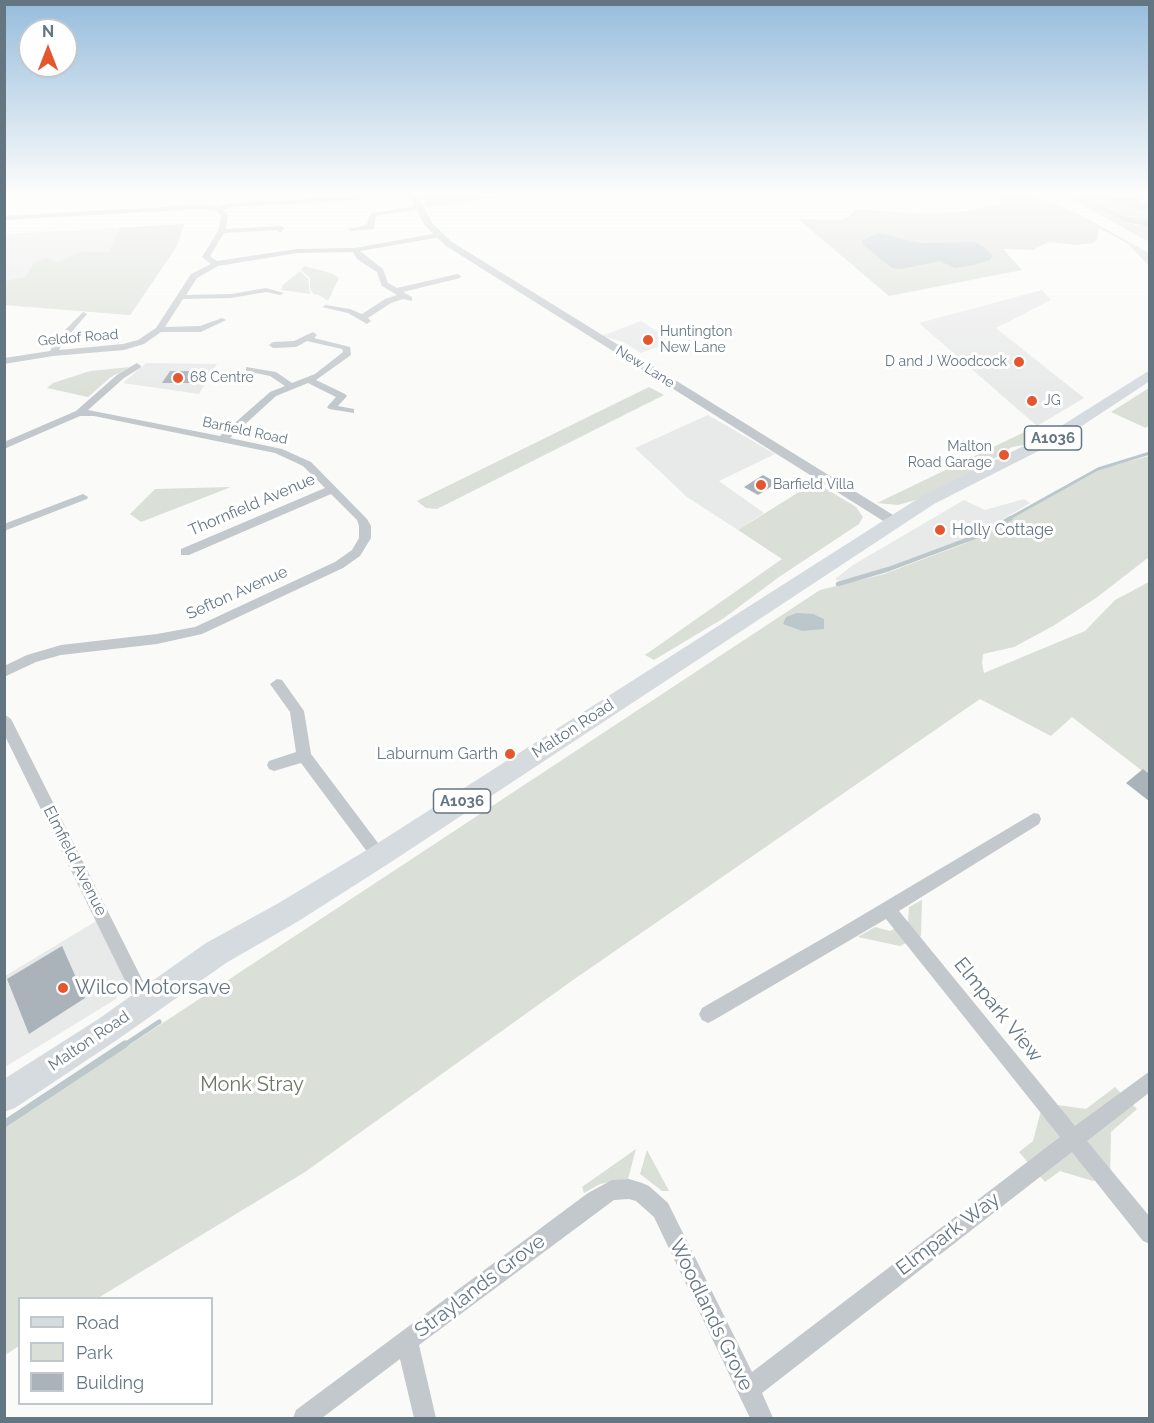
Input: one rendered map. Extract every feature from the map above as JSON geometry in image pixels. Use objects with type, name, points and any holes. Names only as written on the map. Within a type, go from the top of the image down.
[{"type":"main road","name":"Malton Road","points":[[4,1097],[216,953],[287,913],[379,856],[893,522],[928,500],[1056,436],[1149,374]]},
{"type":"street","name":"Geldof Road","points":[[4,361],[53,353],[124,347],[148,339],[159,330],[183,297],[194,276],[216,264],[226,262]]},
{"type":"street","points":[[368,262],[380,271],[385,284],[403,295]]},
{"type":"street","name":"New Lane","points":[[478,262],[893,522]]},
{"type":"street","points":[[326,306],[350,311],[365,320],[388,301],[403,295],[415,285],[456,276]]},
{"type":"street","points":[[183,297],[231,296],[277,290]]},
{"type":"street","points":[[53,353],[60,341],[83,315]]},
{"type":"street","points":[[159,330],[201,329],[222,320]]},
{"type":"street","points":[[222,440],[266,399],[289,385],[309,380],[325,372],[349,350],[311,337],[290,346],[273,345]]},
{"type":"street","points":[[4,446],[79,412],[137,366]]},
{"type":"street","points":[[248,369],[273,374],[289,385]]},
{"type":"street","points":[[309,380],[324,389],[345,393],[332,407],[351,411]]},
{"type":"street","name":"Barfield Road","points":[[79,412],[94,413],[295,457],[307,464],[362,519],[366,531],[365,538]]},
{"type":"street","name":"Thornfield Avenue","points":[[185,552],[333,489]]},
{"type":"street","points":[[4,528],[83,497]]},
{"type":"street","name":"Sefton Avenue","points":[[4,672],[32,658],[61,650],[157,639],[198,631],[339,565],[356,553],[365,538]]},
{"type":"street","points":[[277,684],[297,711],[304,756],[379,856]]},
{"type":"street","name":"Elmfield Avenue","points":[[4,719],[145,1003]]},
{"type":"street","points":[[274,765],[304,756]]},
{"type":"street","points":[[708,1014],[1034,819]]},
{"type":"street","name":"Elmpark View","points":[[887,908],[1149,1234]]},
{"type":"street","name":"Elmpark Way","points":[[747,1389],[916,1258],[1074,1140],[1149,1080]]},
{"type":"street","name":"Straylands Grove","points":[[304,1419],[612,1190],[629,1189],[642,1193],[662,1210]]},
{"type":"street","name":"Woodlands Grove","points":[[662,1210],[762,1419]]},
{"type":"street","points":[[407,1341],[425,1419]]},
{"type":"shaded area","points":[[5,262],[166,262],[130,315],[5,305]]},
{"type":"shaded area","points":[[885,262],[933,262],[901,269],[892,268]]},
{"type":"shaded area","points":[[943,262],[982,262],[974,265],[955,268]]},
{"type":"shaded area","points":[[1042,290],[1051,300],[996,328],[1084,398],[1037,426],[919,323]]},
{"type":"shaded area","points":[[641,321],[672,341],[641,353],[623,342],[602,336]]},
{"type":"shaded area","points":[[146,363],[217,364],[199,394],[123,383]]},
{"type":"shaded area","points":[[708,415],[775,454],[719,481],[764,513],[738,530],[687,497],[635,448]]},
{"type":"shaded area","points":[[1024,499],[1030,503],[980,533],[882,570],[839,581],[835,579],[853,565],[964,500],[985,510]]},
{"type":"shaded area","points":[[797,613],[813,614],[824,619],[824,629],[802,631],[783,624],[786,617]]},
{"type":"shaded area","name":"Wilco Motorsave","points":[[98,920],[128,976],[116,999],[5,1067],[5,976]]},
{"type":"green space","points":[[166,262],[130,315],[5,305],[5,281],[25,277],[34,263]]},
{"type":"green space","points":[[849,262],[1015,262],[1022,270],[889,296]]},
{"type":"green space","points":[[304,266],[331,273],[339,278],[328,301],[313,294],[310,288],[310,278],[301,270]]},
{"type":"green space","points":[[300,271],[308,279],[310,294],[281,290],[283,285]]},
{"type":"green space","points":[[130,367],[111,377],[88,397],[47,388],[53,383],[90,371]]},
{"type":"green space","points":[[649,387],[664,395],[437,509],[426,508],[417,501]]},
{"type":"green space","points":[[1149,388],[1149,425],[1146,428],[1111,412]]},
{"type":"green space","points":[[1037,426],[1047,435],[1030,444],[1012,447],[980,468],[926,497],[898,505],[877,503]]},
{"type":"green space","name":"Monk Stray","points":[[1149,456],[1149,557],[1096,598],[1053,626],[1014,647],[983,654],[982,663],[984,673],[1085,631],[1115,600],[1149,582],[1149,776],[1072,717],[1051,736],[980,699],[573,980],[305,1172],[100,1297],[18,1297],[18,1347],[5,1355],[5,1127],[820,590],[884,574],[966,543],[1101,469]]},
{"type":"green space","points":[[815,482],[856,507],[863,517],[859,524],[779,577],[724,618],[654,660],[645,655],[782,559],[738,530]]},
{"type":"green space","points":[[231,487],[141,522],[130,514],[155,489]]},
{"type":"green space","points":[[922,900],[921,936],[900,946],[858,937],[875,927],[890,931],[908,921],[909,907]]},
{"type":"green space","points":[[1115,1087],[1137,1109],[1111,1132],[1110,1177],[1093,1181],[1060,1171],[1045,1182],[1019,1152],[1033,1141],[1043,1103],[1086,1109]]},
{"type":"green space","points":[[636,1149],[628,1179],[600,1184],[584,1193],[582,1187]]},
{"type":"green space","points":[[647,1150],[669,1191],[662,1191],[640,1174]]},
{"type":"building","name":"68 Centre","points":[[170,371],[204,371],[196,383],[162,383]]},
{"type":"building","name":"Barfield Villa","points":[[763,475],[777,483],[758,495],[744,487]]},
{"type":"building","points":[[1143,769],[1149,774],[1149,801],[1126,783]]},
{"type":"building","points":[[62,946],[85,998],[29,1034],[7,979]]},
{"type":"waterway","points":[[1008,519],[1098,469],[1150,453]]},
{"type":"waterway","points":[[838,584],[889,569],[980,535],[1011,518]]},
{"type":"waterway","points":[[123,1046],[159,1022]]},
{"type":"waterway","points":[[4,1124],[125,1044]]},
{"type":"place","name":"Huntington New Lane","points":[[648,340]]},
{"type":"place","name":"D and J Woodcock","points":[[1019,362]]},
{"type":"place","name":"68 Centre","points":[[178,378]]},
{"type":"place","name":"JG","points":[[1032,401]]},
{"type":"place","name":"Malton Road Garage","points":[[1004,455]]},
{"type":"place","name":"Barfield Villa","points":[[761,485]]},
{"type":"place","name":"Holly Cottage","points":[[940,530]]},
{"type":"place","name":"Laburnum Garth","points":[[510,754]]},
{"type":"place","name":"Wilco Motorsave","points":[[63,988]]}]
